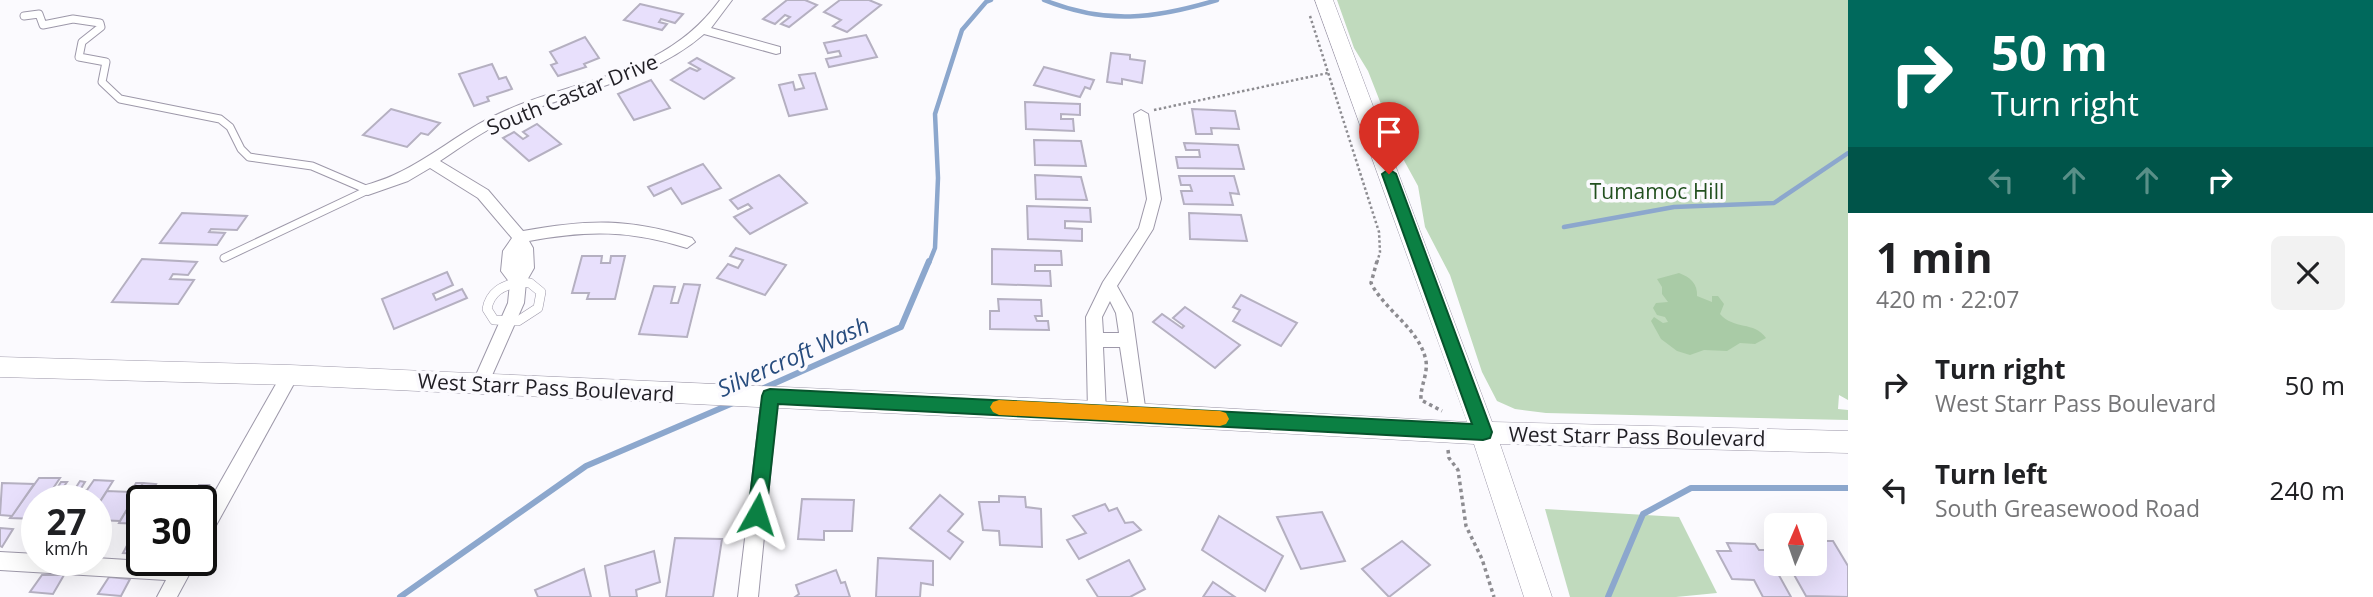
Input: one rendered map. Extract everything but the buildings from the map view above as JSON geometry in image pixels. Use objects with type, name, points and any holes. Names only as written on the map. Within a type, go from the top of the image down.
[{"type":"street","name":"South Castar Drive","points":[[368,190],[401,178],[509,115],[663,58],[695,39],[719,13],[726,0]]},
{"type":"street","points":[[1317,6],[1351,71],[1483,432],[1538,597]]},
{"type":"street","points":[[703,30],[776,50]]},
{"type":"street","points":[[1097,412],[1094,317],[1109,286],[1146,229],[1154,198],[1141,114]]},
{"type":"street","points":[[429,161],[483,194],[520,236],[525,248],[526,268],[517,282],[516,303],[480,384]]},
{"type":"street","points":[[520,236],[583,225],[621,225],[687,242]]},
{"type":"street","points":[[1109,286],[1124,313],[1137,414]]},
{"type":"street","points":[[1094,340],[1127,340]]},
{"type":"street","name":"West Starr Pass Boulevard","points":[[1,368],[290,375],[1483,432],[1848,442]]},
{"type":"street","points":[[217,505],[290,375]]},
{"type":"street","points":[[748,597],[770,396]]},
{"type":"street","points":[[0,561],[126,564]]},
{"type":"street","points":[[167,597],[178,576]]},
{"type":"lane","points":[[24,16],[39,14],[43,25],[48,26],[73,19],[100,23],[100,27],[82,42],[79,57],[106,62],[102,82],[108,91],[120,99],[220,120],[233,129],[243,152],[251,158],[297,162],[343,176],[368,190]]},
{"type":"lane","points":[[224,258],[368,190]]},
{"type":"lane","points":[[517,282],[537,286],[541,298],[535,312],[508,323],[494,320],[489,315],[487,303],[496,290],[517,282]]},
{"type":"path","points":[[1317,6],[1327,74],[1379,232],[1380,252],[1371,283],[1378,298],[1419,343],[1426,365],[1420,389],[1422,400],[1435,408]]},
{"type":"path","points":[[1141,114],[1166,106],[1351,71]]},
{"type":"path","points":[[1449,458],[1458,470],[1466,526],[1482,559],[1494,597]]},
{"type":"green space","name":"Tumamoc Hill","points":[[1337,0],[1848,0],[1848,400],[1839,395],[1838,409],[1848,410],[1848,420],[1546,413],[1515,409],[1497,401],[1482,372],[1450,275],[1425,227],[1418,186],[1401,155],[1368,71],[1354,48]]},
{"type":"green space","points":[[1679,273],[1692,282],[1697,296],[1712,302],[1712,296],[1718,296],[1724,304],[1720,314],[1726,319],[1756,329],[1766,338],[1755,344],[1740,343],[1727,351],[1704,350],[1690,355],[1677,351],[1661,339],[1651,321],[1654,317],[1663,323],[1668,322],[1665,317],[1657,315],[1653,308],[1656,303],[1668,302],[1657,279]]},
{"type":"green space","points":[[1545,509],[1679,517],[1717,593],[1676,597],[1570,597]]},
{"type":"waterway","name":"Silvercroft Wash","points":[[929,263],[935,248],[938,178],[935,114],[962,30],[986,2],[991,0]]},
{"type":"waterway","name":"Silvercroft Wash","points":[[1044,0],[1067,8],[1109,16],[1172,12],[1217,0]]},
{"type":"waterway","points":[[1564,227],[1674,207],[1774,203],[1848,153]]},
{"type":"waterway","name":"Silvercroft Wash","points":[[764,388],[901,327],[929,261]]},
{"type":"waterway","name":"Silvercroft Wash","points":[[400,597],[586,466],[733,403]]},
{"type":"waterway","points":[[1608,597],[1643,514],[1691,488],[1848,488]]},
{"type":"slow traffic","points":[[999,407],[1220,419]]},
{"type":"route","points":[[757,514],[770,396],[1483,432],[1389,174]]}]
